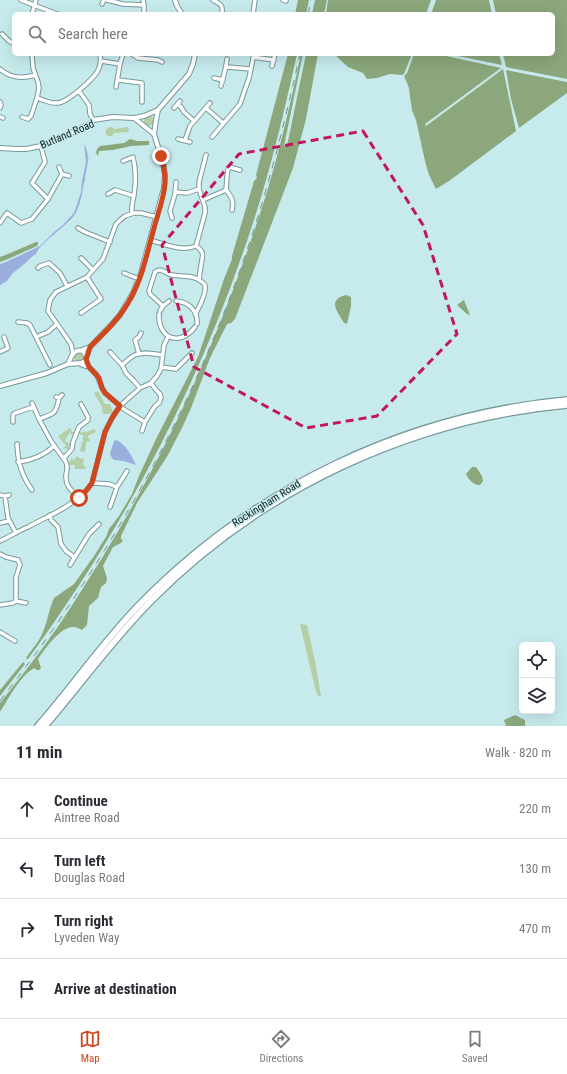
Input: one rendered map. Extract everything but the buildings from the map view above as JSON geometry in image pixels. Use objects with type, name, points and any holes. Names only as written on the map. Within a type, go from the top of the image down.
[{"type":"highway","name":"Rockingham Road","points":[[38,726],[109,639],[158,586],[209,542],[272,498],[301,481],[344,460],[410,433],[483,413],[532,404],[567,400]]},
{"type":"highway","name":"Rockingham Road","points":[[45,726],[112,643],[152,599],[184,569],[213,546],[250,518],[276,502],[346,465],[378,451],[423,435],[468,422],[500,415],[567,405]]},
{"type":"street","points":[[21,0],[52,12]]},
{"type":"street","points":[[32,12],[36,0]]},
{"type":"street","points":[[143,0],[144,12]]},
{"type":"street","points":[[175,0],[181,12]]},
{"type":"street","points":[[213,0],[222,6],[222,12]]},
{"type":"street","points":[[253,12],[255,0]]},
{"type":"street","points":[[104,1],[144,5]]},
{"type":"street","points":[[2,34],[12,43]]},
{"type":"street","points":[[22,117],[28,119],[31,116],[39,88],[32,65],[32,56]]},
{"type":"street","points":[[37,98],[53,103],[63,102],[79,91],[98,72],[101,61],[100,56]]},
{"type":"street","points":[[116,87],[122,56]]},
{"type":"street","points":[[135,56],[138,58],[158,60],[162,62]]},
{"type":"street","points":[[143,125],[142,120],[144,116],[158,110],[187,77],[195,56]]},
{"type":"street","points":[[212,137],[240,104],[249,78],[254,56],[274,60]]},
{"type":"street","points":[[272,66],[275,56]]},
{"type":"street","points":[[221,86],[227,67],[227,59]]},
{"type":"street","points":[[101,61],[120,64]]},
{"type":"street","points":[[227,67],[251,69]]},
{"type":"street","points":[[0,69],[7,74],[18,77],[35,75]]},
{"type":"street","points":[[214,78],[223,80]]},
{"type":"street","points":[[118,80],[132,83],[142,83],[142,102]]},
{"type":"street","points":[[131,87],[132,83]]},
{"type":"street","points":[[79,91],[89,105],[93,120]]},
{"type":"street","points":[[0,102],[0,108]]},
{"type":"street","points":[[174,108],[179,103],[184,112],[194,121]]},
{"type":"street","points":[[178,139],[188,141],[189,130],[194,121],[210,103]]},
{"type":"street","points":[[206,108],[223,123]]},
{"type":"street","points":[[0,386],[47,373],[68,364],[83,362],[90,347],[120,315],[133,293],[139,279],[164,191],[163,163],[154,134],[158,110]]},
{"type":"street","points":[[147,128],[152,127],[155,122],[154,116],[150,114]]},
{"type":"street","name":"Butland Road","points":[[0,148],[21,149],[41,146],[85,126],[93,120],[118,117],[134,118],[144,116]]},
{"type":"street","points":[[134,118],[154,134]]},
{"type":"street","points":[[41,146],[45,162],[32,183],[48,198]]},
{"type":"street","points":[[196,246],[205,213],[205,207],[199,189],[199,182],[206,155]]},
{"type":"street","points":[[123,161],[133,157],[136,168],[134,196],[131,203],[132,213]]},
{"type":"street","points":[[224,165],[240,170]]},
{"type":"street","points":[[59,167],[62,174]]},
{"type":"street","points":[[229,167],[226,190],[234,205],[232,210]]},
{"type":"street","points":[[0,223],[7,213],[20,224],[32,219],[48,198],[62,174]]},
{"type":"street","points":[[62,174],[69,176]]},
{"type":"street","points":[[172,218],[170,211],[176,182]]},
{"type":"street","points":[[175,192],[187,193],[199,189]]},
{"type":"street","points":[[108,194],[115,190],[134,196]]},
{"type":"street","points":[[203,200],[226,190]]},
{"type":"street","points":[[145,422],[125,410],[105,393],[99,378],[89,367],[85,352],[71,344],[48,311],[50,300],[56,292],[87,277],[103,259],[116,224],[125,216],[132,213],[140,213],[157,217]]},
{"type":"street","points":[[78,228],[110,242]]},
{"type":"street","points":[[150,240],[182,248],[196,246]]},
{"type":"street","points":[[196,246],[202,252],[203,256],[200,266],[199,279]]},
{"type":"street","points":[[49,257],[49,263],[60,273],[67,286]]},
{"type":"street","points":[[81,258],[93,270]]},
{"type":"street","points":[[38,268],[49,263]]},
{"type":"street","points":[[163,306],[150,294],[149,291],[157,270],[172,275],[199,279],[205,284],[206,287],[203,298],[196,313],[196,326],[183,338],[176,339],[168,337],[161,327],[159,312],[169,301]]},
{"type":"street","points":[[124,273],[139,279]]},
{"type":"street","points":[[81,312],[102,299],[87,277]]},
{"type":"street","points":[[176,301],[186,303],[191,306],[196,313]]},
{"type":"street","points":[[18,322],[30,325],[50,365]]},
{"type":"street","points":[[36,337],[48,332],[57,324]]},
{"type":"street","points":[[139,354],[135,340],[141,333]]},
{"type":"street","points":[[0,352],[8,348],[4,337]]},
{"type":"street","points":[[0,541],[68,506],[86,491],[92,483],[105,432],[112,418],[120,406],[140,388],[152,384],[159,373],[161,367],[160,355],[168,337]]},
{"type":"street","points":[[71,344],[73,360],[89,367]]},
{"type":"street","points":[[68,364],[76,350],[90,347]]},
{"type":"street","points":[[110,352],[140,388]]},
{"type":"street","points":[[161,367],[176,369],[192,353]]},
{"type":"street","points":[[122,365],[134,355],[160,355]]},
{"type":"street","points":[[142,431],[145,422],[161,398],[160,394],[152,384]]},
{"type":"street","points":[[39,419],[53,414],[56,411],[59,397]]},
{"type":"street","points":[[64,458],[72,449],[79,427],[88,420],[82,404]]},
{"type":"street","points":[[14,422],[13,415],[15,412],[32,405],[51,441],[68,465],[66,477],[67,485],[79,498]]},
{"type":"street","points":[[17,444],[18,462],[22,475],[32,490]]},
{"type":"street","points":[[18,462],[40,457],[54,446]]},
{"type":"street","points":[[110,508],[117,487],[127,471]]},
{"type":"street","points":[[92,483],[109,484],[117,487]]},
{"type":"street","points":[[0,495],[7,496],[8,518],[16,533]]},
{"type":"street","points":[[50,515],[51,520],[58,527],[61,544],[74,558]]},
{"type":"street","points":[[0,523],[9,521]]},
{"type":"street","points":[[70,565],[89,534],[99,524]]},
{"type":"street","points":[[0,554],[15,559],[19,562],[20,567],[16,577],[16,601]]},
{"type":"street","points":[[0,605],[13,603],[16,601],[26,603]]},
{"type":"street","points":[[19,607],[20,602]]},
{"type":"street","points":[[0,632],[15,641]]},
{"type":"highlighted area","points":[[363,131],[423,225],[457,334],[377,416],[306,428],[194,367],[162,245],[239,154]]},
{"type":"green space","points":[[298,0],[309,0],[306,12],[295,12]]},
{"type":"green space","points":[[315,0],[327,0],[324,12],[312,12]]},
{"type":"green space","points":[[328,0],[431,0],[427,12],[326,12]]},
{"type":"green space","points":[[436,0],[489,0],[492,12],[432,12]]},
{"type":"green space","points":[[493,0],[567,0],[567,79],[506,67],[503,56],[555,56],[555,12],[496,12]]},
{"type":"green space","points":[[287,56],[297,56],[282,120],[258,208],[208,344],[156,453],[127,506],[63,609],[28,659],[26,658],[42,635],[54,598],[74,584],[94,556],[106,537],[109,529],[119,516],[132,494],[156,439],[198,357],[232,259],[254,181],[257,178],[256,175]]},
{"type":"green space","points":[[301,56],[303,56],[284,146],[287,146],[306,56],[318,56],[306,119],[293,168],[235,319],[231,323],[227,324],[210,358],[182,428],[168,455],[137,503],[121,536],[121,539],[123,540],[121,543],[113,547],[103,566],[107,578],[106,583],[101,587],[98,598],[89,606],[87,625],[82,630],[74,627],[68,628],[53,639],[38,659],[41,668],[37,670],[34,668],[24,676],[0,712],[0,703],[50,638],[102,558],[128,515],[174,427],[215,336],[233,289],[266,195],[285,125]]},
{"type":"green space","points":[[336,56],[411,56],[404,74],[402,75],[390,74],[367,79],[363,73],[348,67]]},
{"type":"green space","points":[[413,56],[446,56],[501,68],[425,124],[426,126],[503,69],[516,131],[436,189],[429,175],[416,120],[412,110],[409,88],[404,76],[407,73]]},
{"type":"green space","points":[[458,56],[500,56],[502,65]]},
{"type":"green space","points":[[506,70],[567,82],[567,93],[519,128],[511,99]]},
{"type":"green space","points":[[147,116],[151,116],[153,117],[153,125],[147,126],[144,123],[144,119]]},
{"type":"green space","points":[[109,127],[114,129],[128,127],[129,132],[114,133],[112,136],[107,136],[106,130]]},
{"type":"green space","points":[[130,139],[137,141],[149,141],[149,145],[99,151],[98,156],[96,153],[100,146],[124,143]]},
{"type":"green space","points":[[38,242],[37,246],[0,262],[0,257]]},
{"type":"green space","points":[[346,295],[351,297],[351,306],[347,324],[344,323],[335,306],[335,303],[340,297]]},
{"type":"green space","points":[[464,300],[470,315],[457,305]]},
{"type":"green space","points":[[77,352],[81,352],[84,357],[81,362],[77,362],[74,359],[74,355]]},
{"type":"green space","points":[[98,391],[105,404],[110,404],[113,412],[110,414],[103,414],[102,407],[94,393]]},
{"type":"green space","points":[[92,425],[96,432],[88,436],[90,441],[86,442],[85,452],[80,451],[83,442],[83,435],[79,432],[86,432],[94,429]]},
{"type":"green space","points":[[70,428],[72,432],[75,433],[73,435],[69,433],[65,441],[70,444],[68,451],[66,448],[63,448],[66,446],[58,436]]},
{"type":"green space","points":[[78,456],[79,458],[84,459],[83,464],[86,469],[75,469],[75,465],[70,465],[69,462],[71,459],[72,458],[74,461],[74,459]]},
{"type":"green space","points":[[472,467],[476,467],[482,476],[483,481],[480,485],[472,482],[466,474]]},
{"type":"green space","points":[[300,624],[307,625],[321,696],[318,696],[315,688]]},
{"type":"green space","points":[[23,662],[25,664],[0,696],[0,690]]},
{"type":"green space","points":[[515,715],[525,720],[525,726],[506,726],[504,720]]},
{"type":"water","points":[[84,144],[88,157],[84,180],[85,182],[79,205],[73,217],[41,246],[36,255],[35,254],[13,273],[7,281],[0,285],[0,264],[40,246],[74,213],[81,192],[86,162]]},
{"type":"water","points":[[116,440],[125,447],[136,465],[124,461],[114,460],[112,458],[110,454],[114,441]]},
{"type":"waterway","points":[[84,181],[88,157],[86,151]]},
{"type":"railway","points":[[308,12],[311,0]]},
{"type":"railway","points":[[0,701],[47,638],[90,574],[142,487],[188,397],[228,304],[245,256],[276,156],[300,56]]},
{"type":"route","points":[[79,498],[92,483],[105,432],[120,406],[105,393],[99,378],[89,367],[86,356],[90,347],[120,315],[129,302],[141,273],[164,191],[164,169],[161,156]]}]
